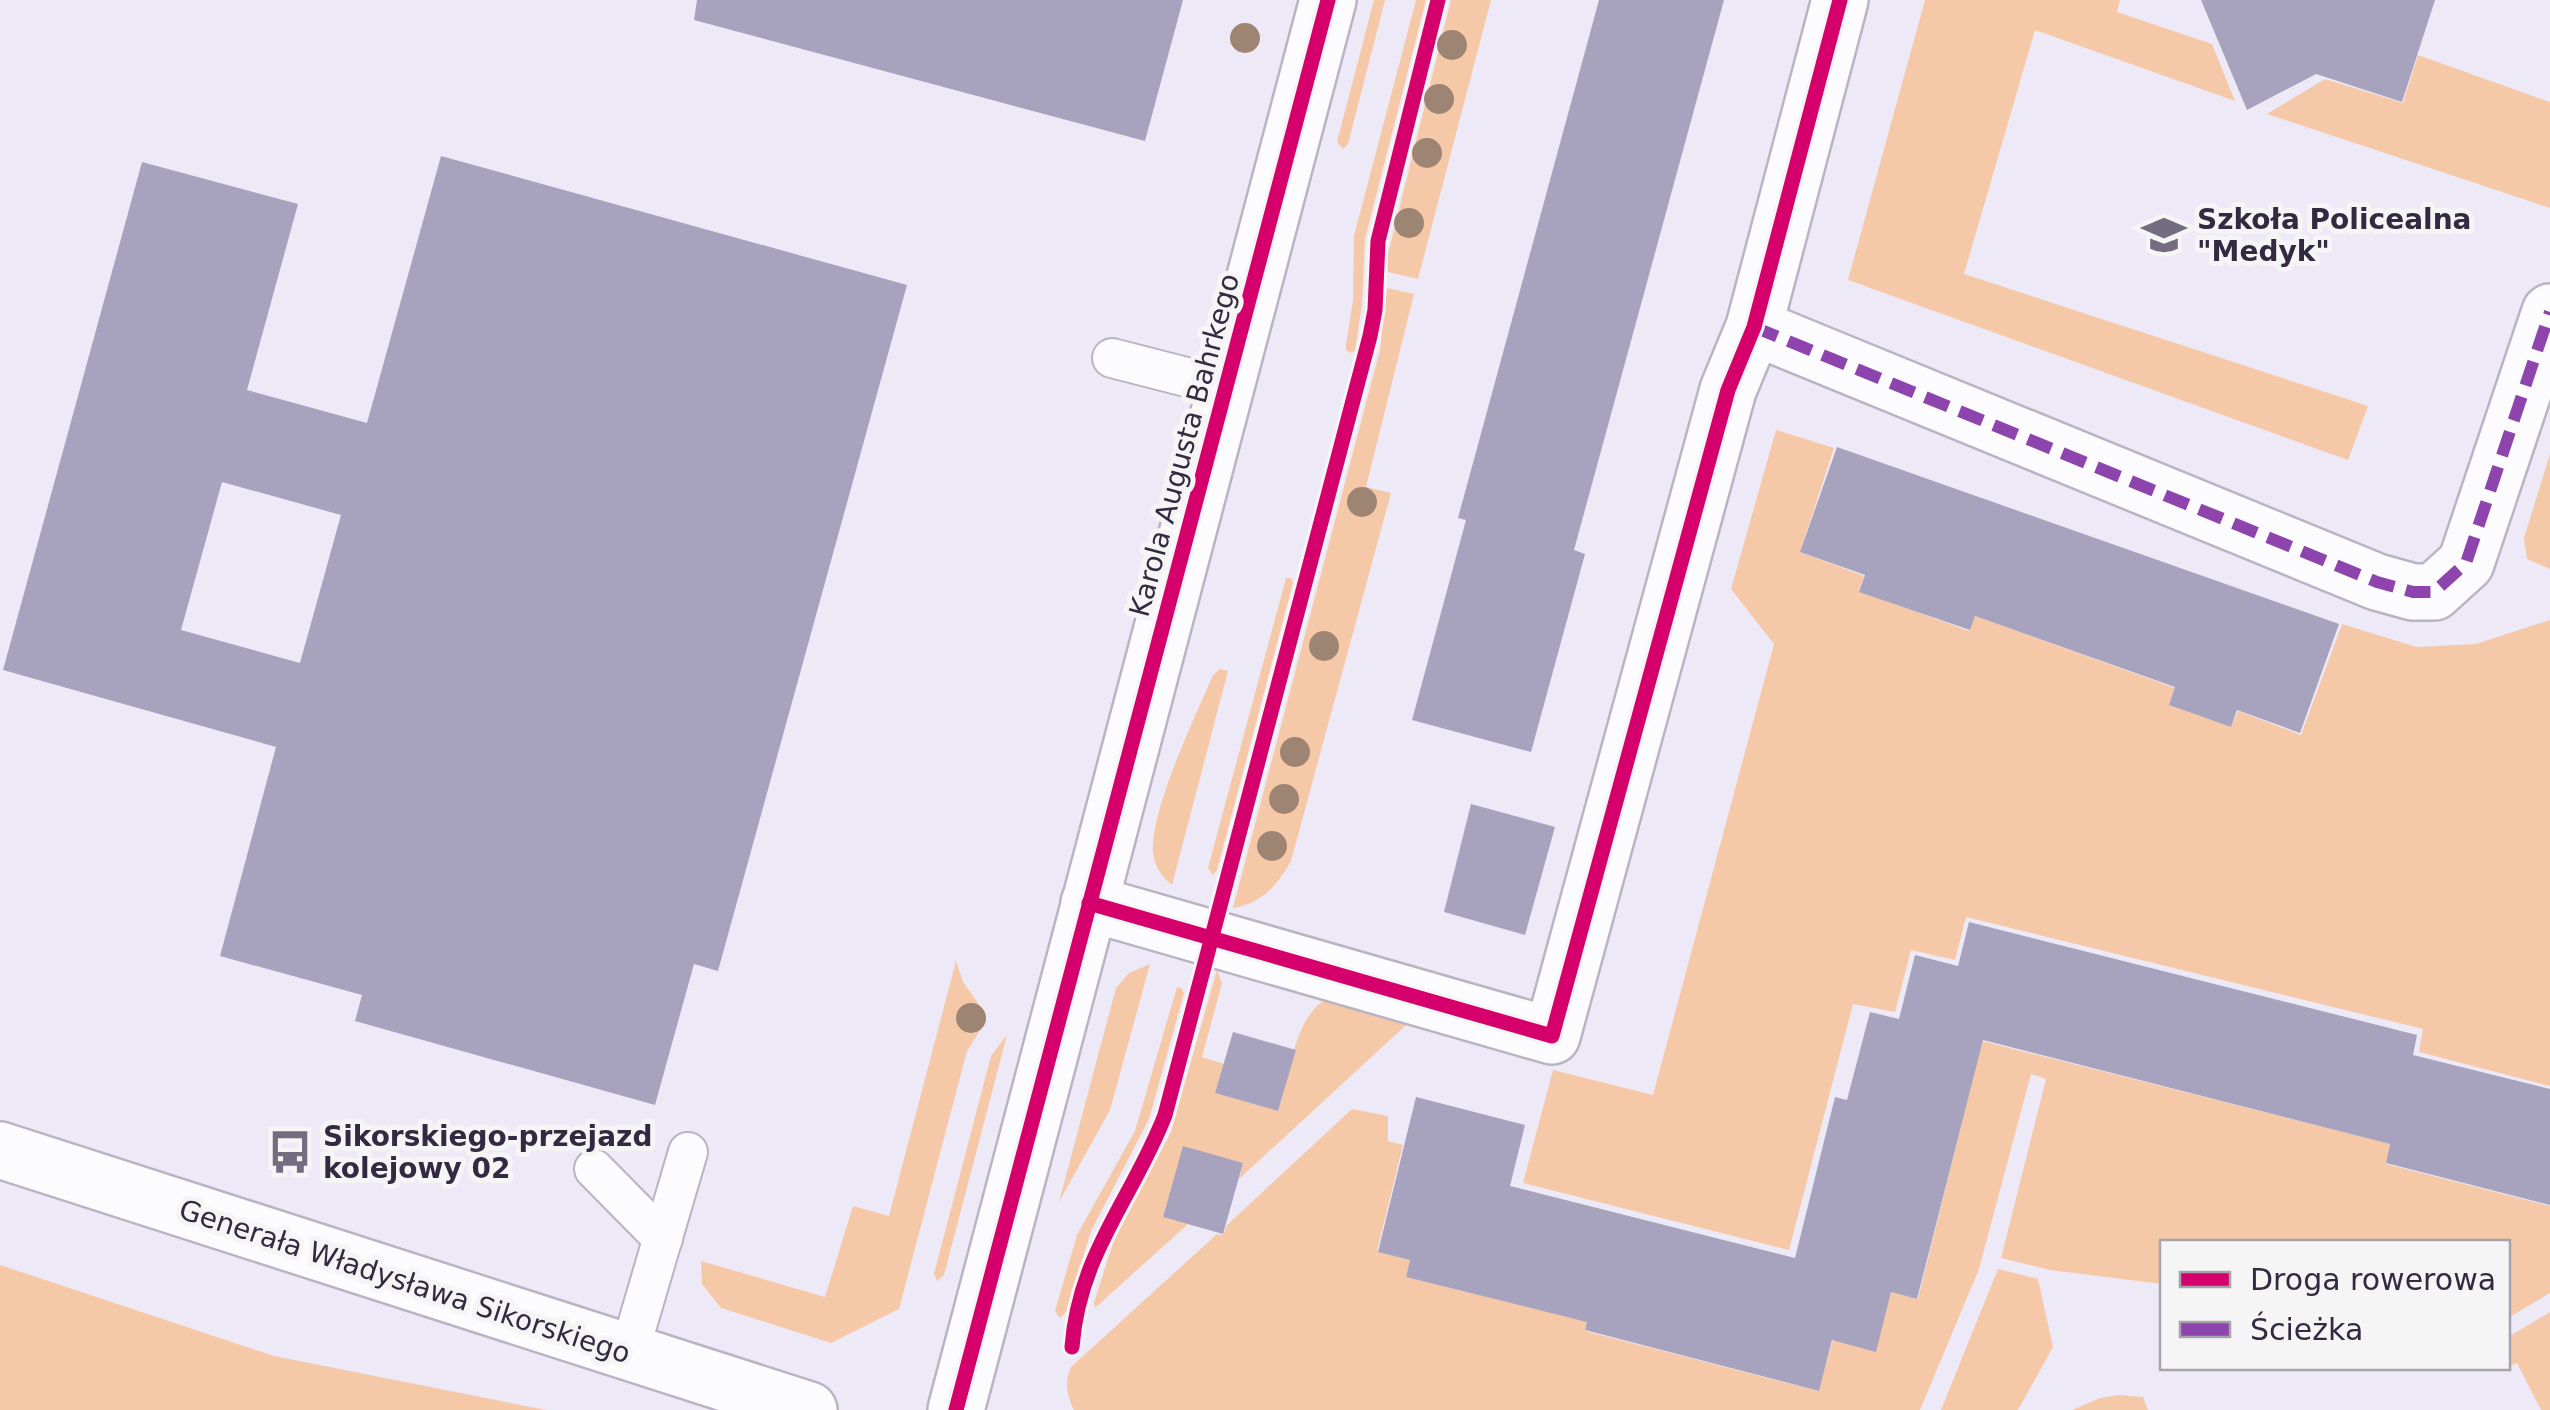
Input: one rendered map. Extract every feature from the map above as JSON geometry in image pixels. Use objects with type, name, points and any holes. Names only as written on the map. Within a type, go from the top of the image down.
[{"type":"street","name":"Karola Augusta Bahrkego","points":[[956,1410],[1328,0]]},
{"type":"street","points":[[1089,903],[1552,1036],[1728,390],[1754,326],[1840,0]]},
{"type":"street","points":[[1754,326],[2377,582],[2434,592],[2466,563],[2550,312]]},
{"type":"street","name":"Generała Władysława Sikorskiego","points":[[0,1150],[810,1410]]},
{"type":"lane","points":[[1112,358],[1225,387]]},
{"type":"lane","points":[[629,1353],[688,1152]]},
{"type":"lane","points":[[594,1170],[663,1238]]},
{"type":"shaded area","points":[[1374,0],[1385,0],[1348,144],[1343,149],[1337,142]]},
{"type":"shaded area","points":[[1416,0],[1426,0],[1365,239],[1362,304],[1355,350],[1351,353],[1346,345],[1353,300],[1354,236]]},
{"type":"shaded area","points":[[1451,0],[1491,0],[1418,279],[1388,272],[1388,254]]},
{"type":"shaded area","points":[[1925,0],[2120,0],[2117,12],[2212,44],[2235,101],[2035,30],[1964,274],[2368,406],[2348,460],[1848,280]]},
{"type":"shaded area","points":[[2418,55],[2550,102],[2550,208],[2267,114],[2325,79],[2403,103]]},
{"type":"shaded area","points":[[1387,288],[1414,294],[1366,487],[1391,493],[1291,861],[1268,892],[1233,908],[1380,350]]},
{"type":"shaded area","points":[[1776,430],[1834,448],[1800,552],[1864,576],[1859,591],[1969,631],[1975,616],[2175,688],[2169,705],[2231,727],[2238,711],[2301,735],[2342,624],[2417,647],[2476,644],[2550,620],[2550,1086],[2419,1052],[2423,1029],[1966,917],[1955,960],[1911,950],[1895,1012],[1853,1004],[1789,1250],[1523,1183],[1553,1070],[1653,1095],[1774,644],[1731,589]]},
{"type":"shaded area","points":[[2550,454],[2550,569],[2527,559],[2524,538]]},
{"type":"shaded area","points":[[1286,578],[1293,583],[1213,875],[1208,868]]},
{"type":"shaded area","points":[[1220,669],[1228,671],[1172,885],[1159,871],[1154,857],[1154,833],[1186,738],[1213,675]]},
{"type":"shaded area","points":[[956,961],[963,982],[985,1013],[986,1021],[967,1051],[899,1309],[831,1343],[721,1308],[702,1284],[701,1261],[825,1297],[853,1206],[889,1216]]},
{"type":"shaded area","points":[[1150,964],[1110,1110],[1059,1202],[1116,988],[1129,973]]},
{"type":"shaded area","points":[[1217,970],[1222,983],[1202,1057],[1224,1064],[1215,1093],[1278,1111],[1299,1034],[1315,1008],[1326,999],[1417,1015],[1239,1179],[1243,1163],[1183,1147],[1163,1217],[1188,1224],[1095,1308],[1114,1240],[1171,1132]]},
{"type":"shaded area","points":[[1177,987],[1184,993],[1149,1119],[1091,1231],[1066,1312],[1060,1318],[1055,1311],[1077,1235],[1135,1131]]},
{"type":"shaded area","points":[[1007,1035],[944,1275],[937,1281],[934,1274],[991,1056]]},
{"type":"shaded area","points":[[1982,1041],[2390,1144],[2386,1164],[2550,1206],[2550,1293],[2510,1317],[2510,1240],[2160,1240],[2160,1284],[2050,1270],[2001,1258],[2046,1079],[2031,1074],[1979,1269],[1920,1410],[1074,1410],[1068,1394],[1071,1367],[1217,1234],[1223,1235],[1227,1225],[1352,1109],[1388,1116],[1388,1141],[1403,1145],[1377,1251],[1410,1260],[1406,1277],[1520,1305],[1590,1309],[1585,1331],[1818,1391],[1833,1340],[1875,1351],[1891,1292],[1918,1299]]},
{"type":"shaded area","points":[[0,1265],[274,1356],[546,1410],[0,1410]]},
{"type":"shaded area","points":[[1998,1269],[2038,1279],[2053,1347],[2018,1410],[1941,1410]]},
{"type":"shaded area","points":[[2550,1312],[2550,1410],[2541,1410],[2517,1363],[2510,1366],[2510,1336]]},
{"type":"shaded area","points":[[2143,1397],[2148,1410],[2072,1410],[2100,1398]]},
{"type":"building","points":[[697,0],[1183,0],[1145,141],[694,20]]},
{"type":"building","points":[[1599,0],[1724,0],[1574,550],[1585,554],[1531,752],[1412,720],[1466,520],[1458,518]]},
{"type":"building","points":[[2201,0],[2435,0],[2402,102],[2316,74],[2247,110]]},
{"type":"building","points":[[441,156],[907,285],[718,971],[694,964],[655,1105],[355,1021],[362,995],[220,956],[276,747],[3,670],[142,162],[298,204],[247,390],[367,423]],"holes":[[[222,482],[341,515],[300,663],[181,630]]]},
{"type":"building","points":[[1837,447],[2339,624],[2300,733],[2237,710],[2231,727],[2169,705],[2175,687],[1975,616],[1970,630],[1859,592],[1865,575],[1800,552]]},
{"type":"building","points":[[1471,804],[1555,827],[1525,935],[1444,912]]},
{"type":"building","points":[[1969,922],[2417,1035],[2413,1055],[2550,1089],[2550,1205],[2386,1163],[2390,1144],[1983,1040],[1917,1299],[1891,1292],[1876,1352],[1832,1340],[1819,1391],[1585,1330],[1587,1322],[1406,1277],[1410,1260],[1378,1252],[1416,1097],[1525,1125],[1510,1186],[1795,1258],[1835,1097],[1847,1100],[1870,1012],[1899,1019],[1915,955],[1958,966]]},
{"type":"building","points":[[1233,1032],[1296,1050],[1278,1111],[1215,1093]]},
{"type":"building","points":[[1183,1146],[1243,1163],[1223,1234],[1163,1217]]},
{"type":"marked path","points":[[1754,327],[2377,582],[2413,592],[2434,592],[2466,563],[2550,312]]},
{"type":"cycle path","points":[[956,1410],[1328,0]]},
{"type":"cycle path","points":[[1072,1347],[1077,1313],[1096,1254],[1165,1115],[1370,336],[1378,241],[1438,0]]},
{"type":"cycle path","points":[[1089,903],[1552,1036],[1728,390],[1754,327],[1840,0]]},
{"type":"place","name":"Szkoła Policealna \"Medyk\"","points":[[2164,235]]},
{"type":"place","name":"Sikorskiego-przejazd kolejowy 02","points":[[290,1152]]}]
